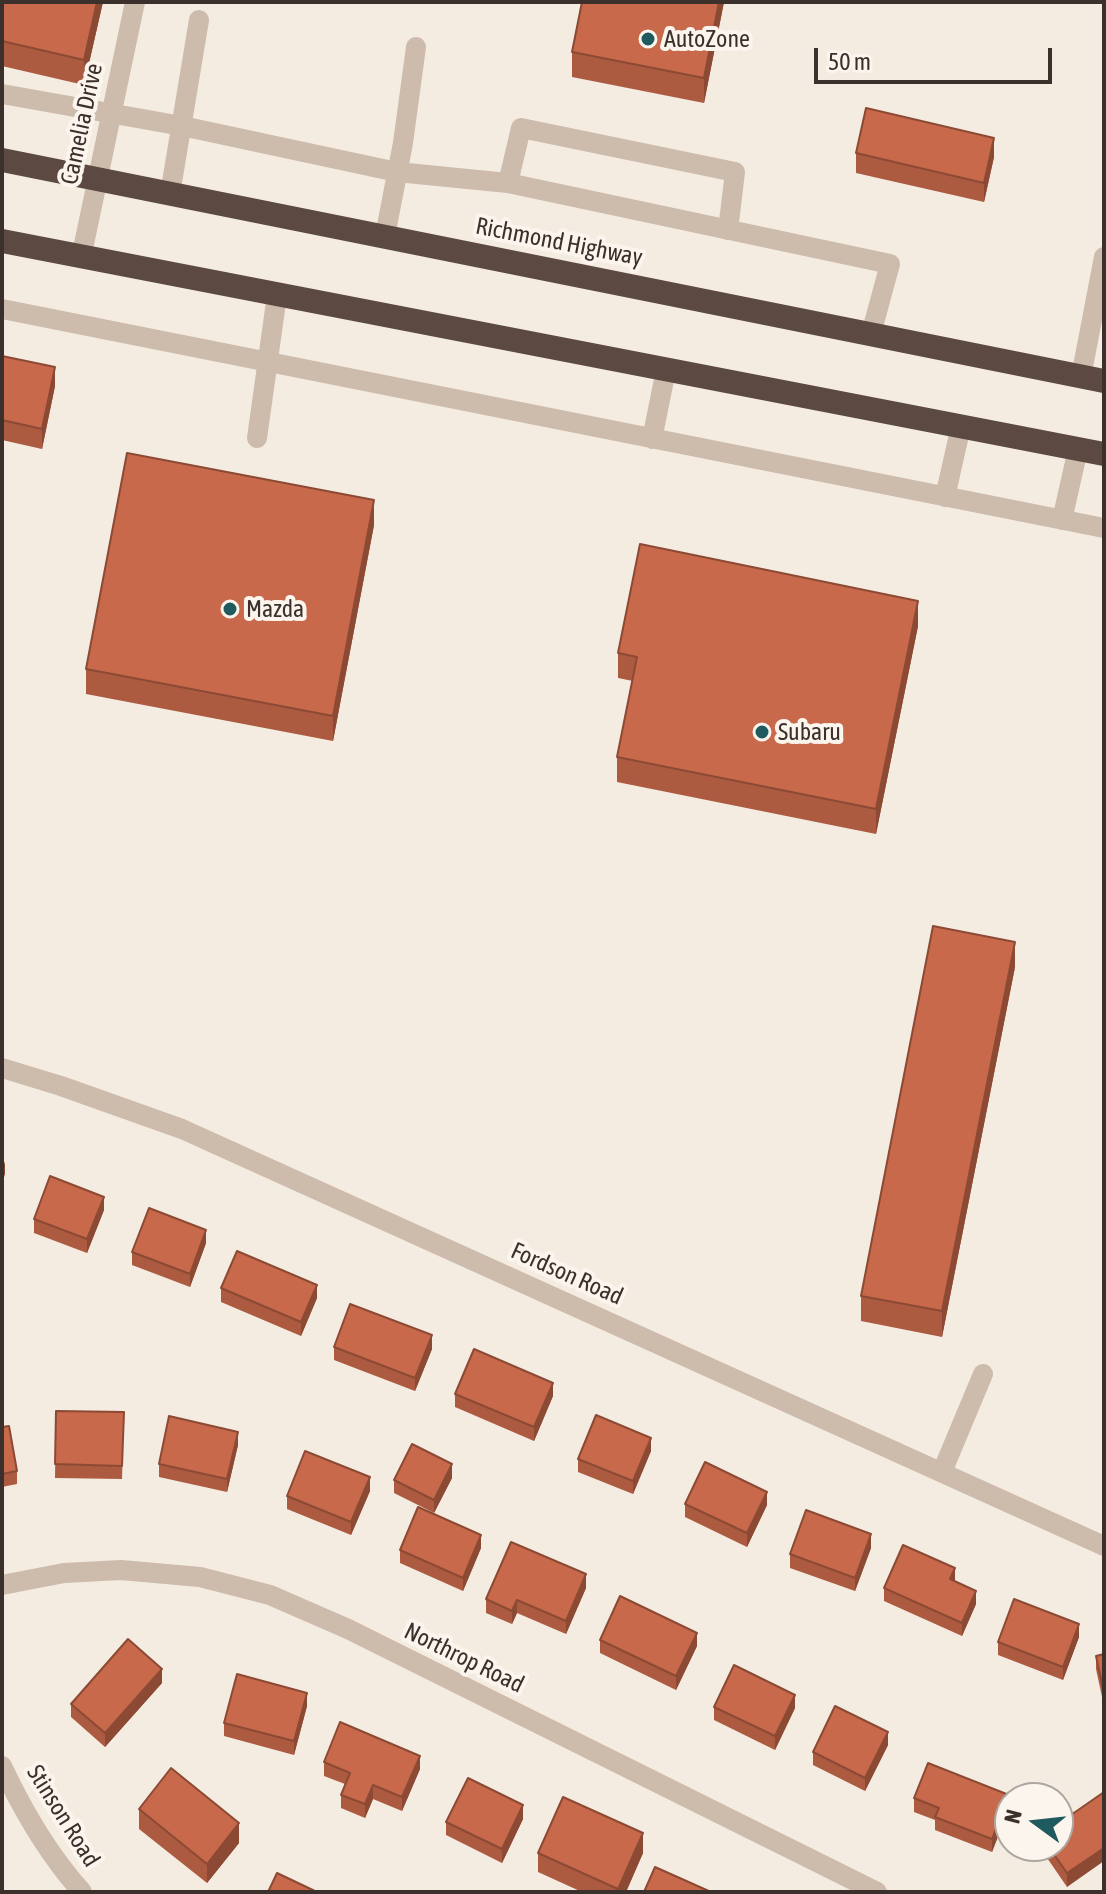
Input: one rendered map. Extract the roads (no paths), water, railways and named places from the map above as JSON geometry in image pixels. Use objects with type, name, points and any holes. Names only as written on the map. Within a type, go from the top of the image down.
[{"type":"highway","name":"Richmond Highway","points":[[2,160],[1092,379]]},
{"type":"highway","points":[[2,241],[1104,454]]},
{"type":"street","name":"Camelia Drive","points":[[81,258],[135,2]]},
{"type":"street","points":[[170,194],[199,20]]},
{"type":"street","points":[[385,236],[416,47]]},
{"type":"street","points":[[2,94],[111,116],[182,126],[397,172],[508,183],[890,264],[871,334]]},
{"type":"street","points":[[508,183],[521,128],[735,172],[728,230]]},
{"type":"street","points":[[1092,379],[1104,257]]},
{"type":"street","points":[[257,438],[277,295]]},
{"type":"street","points":[[2,309],[1104,528]]},
{"type":"street","points":[[652,439],[666,370]]},
{"type":"street","points":[[945,497],[961,426]]},
{"type":"street","points":[[1062,520],[1078,449]]},
{"type":"street","name":"Fordson Road","points":[[2,1068],[182,1129],[1104,1546]]},
{"type":"street","points":[[942,1472],[983,1374]]},
{"type":"street","name":"Northrop Road","points":[[2,1585],[64,1573],[121,1570],[200,1577],[270,1595],[348,1629],[877,1892]]},
{"type":"street","name":"Stinson Road","points":[[2,1766],[45,1845],[82,1892]]},
{"type":"place","name":"AutoZone","points":[[648,39]]},
{"type":"place","name":"Mazda","points":[[230,609]]},
{"type":"place","name":"Subaru","points":[[762,732]]}]
